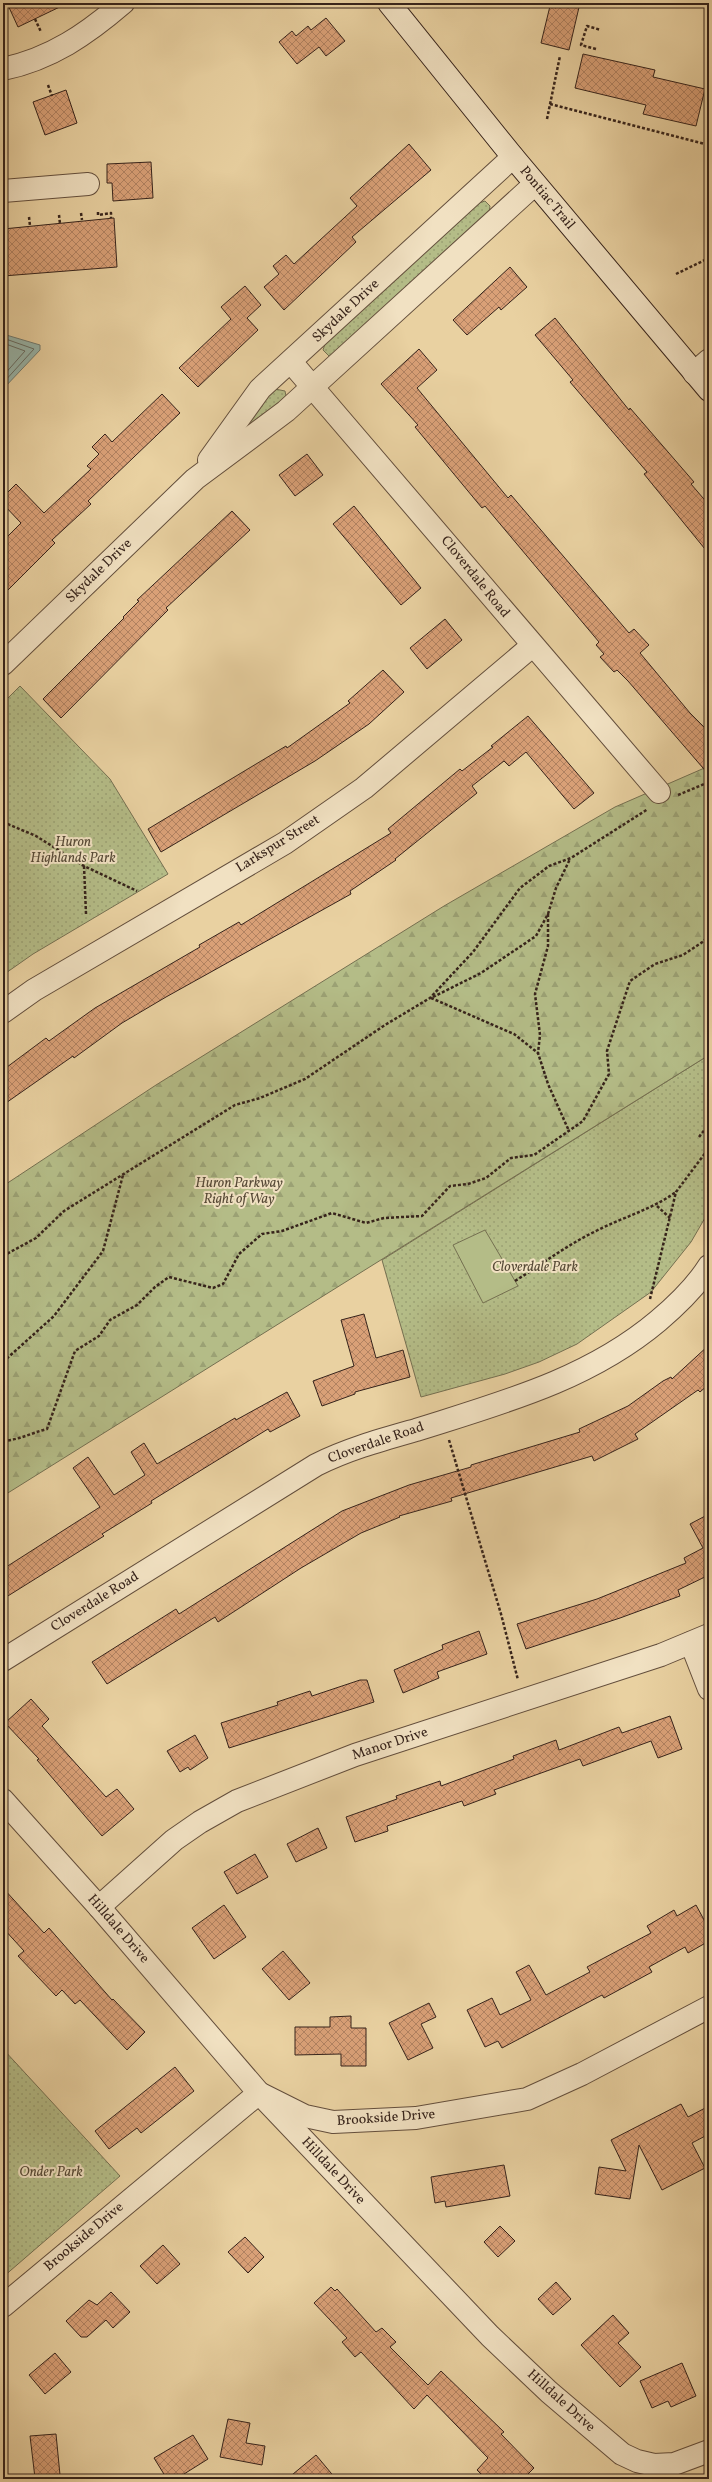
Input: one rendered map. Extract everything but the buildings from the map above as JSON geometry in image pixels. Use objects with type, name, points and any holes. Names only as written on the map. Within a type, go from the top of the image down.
[{"type":"street","name":"Pontiac Trail","points":[[389,3],[535,184],[702,367],[709,390]]},
{"type":"street","points":[[3,69],[43,58],[66,46],[89,31],[113,6]]},
{"type":"street","name":"Skydale Drive","points":[[196,479],[260,390],[513,157]]},
{"type":"street","points":[[3,191],[88,184]]},
{"type":"street","name":"Skydale Drive","points":[[3,664],[196,479],[286,411],[535,184]]},
{"type":"street","name":"Cloverdale Road","points":[[291,362],[420,510],[532,646],[662,799]]},
{"type":"street","name":"Larkspur Street","points":[[3,1012],[34,990],[285,843],[352,796],[532,646]]},
{"type":"street","name":"Cloverdale Road","points":[[3,1660],[316,1465],[350,1450],[554,1384],[611,1356],[673,1308],[691,1291],[709,1266]]},
{"type":"street","points":[[700,1639],[709,1689]]},
{"type":"street","name":"Manor Drive","points":[[99,1907],[174,1840],[200,1822],[237,1801],[355,1755],[523,1701],[700,1639]]},
{"type":"street","name":"Hilldale Drive","points":[[3,1800],[99,1907],[259,2093],[490,2336],[585,2425],[622,2454],[654,2465],[674,2464],[709,2451]]},
{"type":"street","name":"Brookside Drive","points":[[3,2306],[259,2093],[305,2116],[333,2122],[416,2118],[527,2099],[582,2074],[709,2007]]},
{"type":"path","points":[[35,19],[41,32]]},
{"type":"path","points":[[596,49],[581,45],[587,26],[601,30]]},
{"type":"path","points":[[547,120],[560,56]]},
{"type":"path","points":[[48,85],[52,96]]},
{"type":"path","points":[[550,104],[709,145]]},
{"type":"path","points":[[98,212],[98,215],[111,213],[112,218]]},
{"type":"path","points":[[81,213],[82,220]]},
{"type":"path","points":[[59,215],[60,224]]},
{"type":"path","points":[[29,218],[30,226]]},
{"type":"path","points":[[6,219],[7,227]]},
{"type":"path","points":[[676,274],[709,258]]},
{"type":"path","points":[[430,998],[473,952],[520,888],[549,866],[571,858],[662,799],[709,782]]},
{"type":"path","points":[[3,822],[36,836],[84,866],[137,890]]},
{"type":"path","points":[[3,1256],[36,1238],[64,1211],[235,1105],[260,1098],[305,1079],[385,1025],[430,998],[481,973],[536,936],[548,914],[556,888],[571,858]]},
{"type":"path","points":[[84,866],[86,914]]},
{"type":"path","points":[[548,914],[548,946],[535,994],[540,1035],[538,1053],[548,1084],[569,1131]]},
{"type":"path","points":[[3,1440],[18,1440],[30,1433],[47,1429],[75,1351],[99,1336],[110,1320],[137,1305],[155,1287],[169,1278],[212,1288],[224,1284],[239,1254],[262,1234],[282,1231],[332,1213],[366,1223],[384,1218],[422,1216],[450,1186],[468,1184],[486,1178],[511,1158],[534,1155],[583,1121],[609,1074],[607,1051],[630,981],[656,964],[683,955],[704,940],[709,933]]},
{"type":"path","points":[[430,998],[514,1034],[538,1053]]},
{"type":"path","points":[[699,1137],[707,1124],[709,1124]]},
{"type":"path","points":[[515,1282],[560,1251],[595,1231],[657,1206],[676,1192],[709,1148]]},
{"type":"path","points":[[3,1362],[54,1316],[103,1251],[124,1174]]},
{"type":"path","points":[[649,1301],[676,1192]]},
{"type":"path","points":[[657,1206],[670,1218]]},
{"type":"path","points":[[447,1436],[501,1614],[523,1701]]},
{"type":"green space","points":[[485,201],[490,206],[489,213],[330,357],[323,350],[325,344],[479,203]]},
{"type":"green space","points":[[275,389],[285,391],[286,396],[248,429],[243,424]]},
{"type":"green space","name":"Huron Highlands Park","points":[[20,686],[110,779],[168,874],[33,954],[3,975],[3,703]]},
{"type":"green space","name":"Huron Parkway Right of Way","points":[[709,766],[709,1055],[3,1496],[3,1186],[156,1085],[444,906],[615,807]]},
{"type":"green space","name":"Cloverdale Park","points":[[709,1055],[709,1211],[691,1242],[651,1292],[577,1344],[539,1362],[505,1374],[421,1397],[382,1260]]},
{"type":"green space","points":[[485,1230],[518,1286],[483,1303],[453,1245]]},
{"type":"green space","name":"Onder Park","points":[[3,2049],[120,2176],[3,2277]]},
{"type":"water","points":[[3,334],[40,345],[40,350],[3,389]]}]
